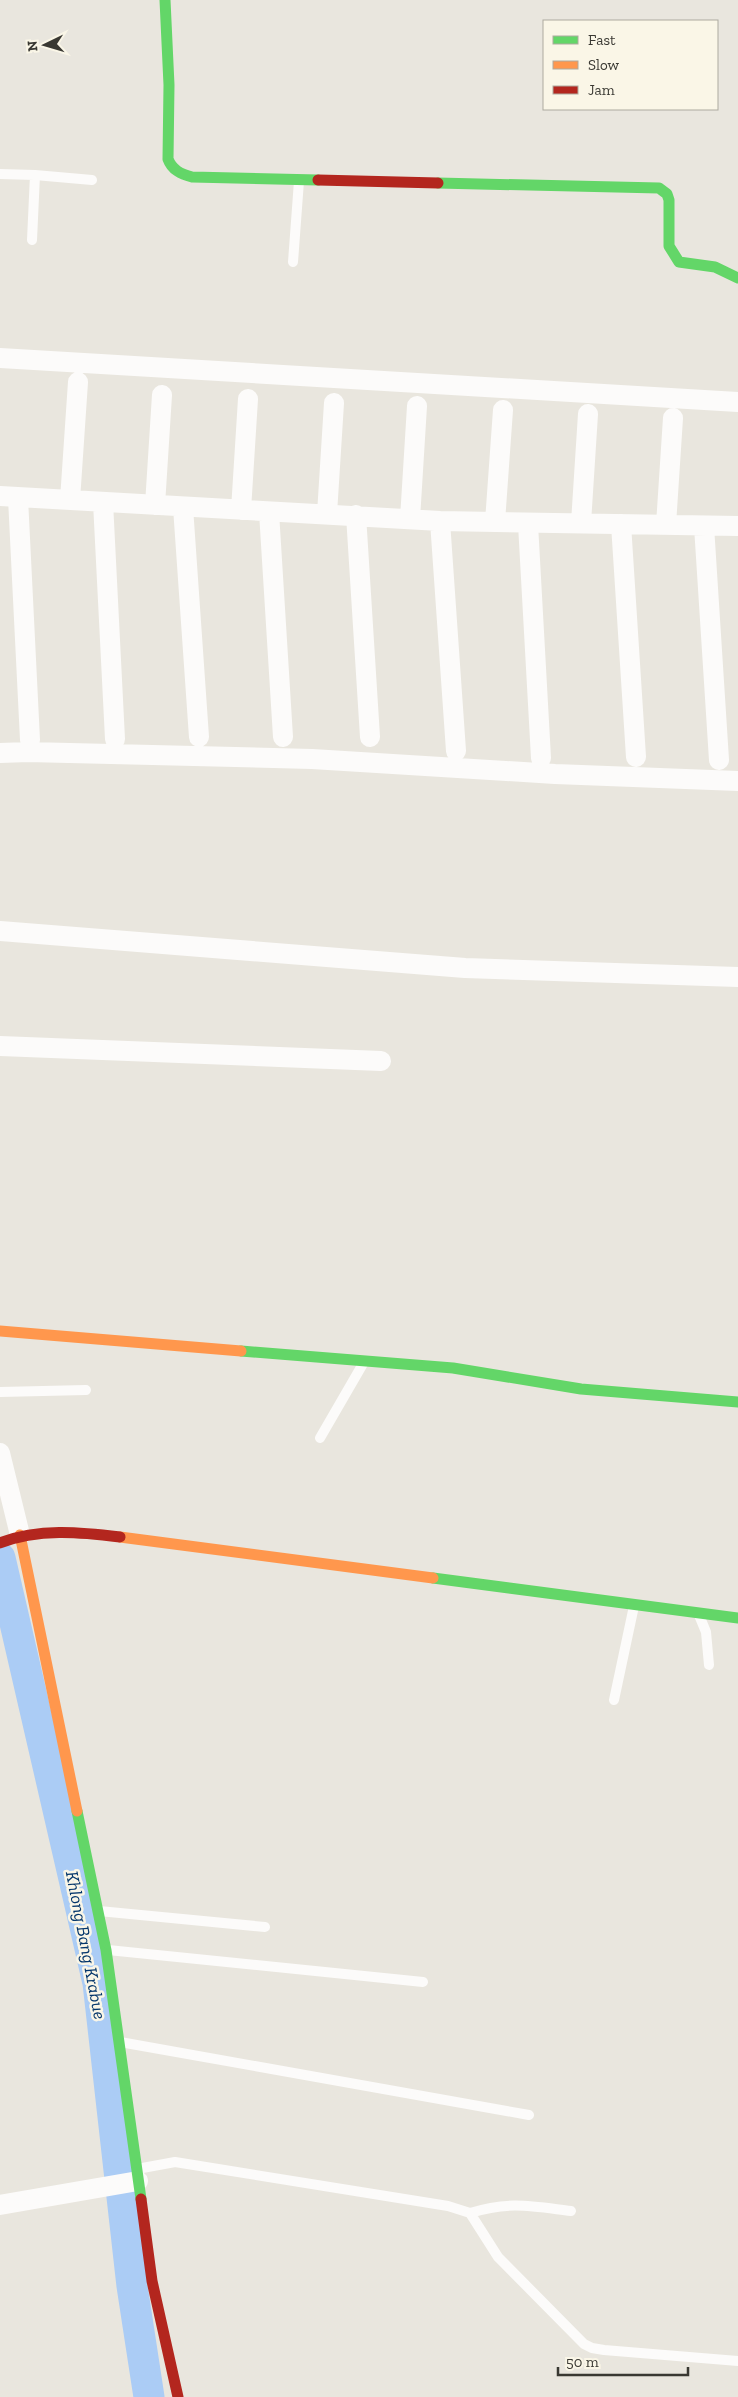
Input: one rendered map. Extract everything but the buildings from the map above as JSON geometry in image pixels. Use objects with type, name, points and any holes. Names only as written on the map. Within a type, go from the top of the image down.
[{"type":"street","points":[[165,0],[168,77],[168,159],[170,166],[184,175],[192,177],[300,180],[659,188],[667,194],[669,200],[670,246],[679,262],[710,265],[727,271],[738,278]]},
{"type":"street","points":[[0,358],[738,402]]},
{"type":"street","points":[[70,500],[78,382]]},
{"type":"street","points":[[155,505],[162,395]]},
{"type":"street","points":[[240,510],[248,399]]},
{"type":"street","points":[[327,514],[334,403]]},
{"type":"street","points":[[410,519],[417,406]]},
{"type":"street","points":[[496,522],[502,410]]},
{"type":"street","points":[[581,524],[588,414]]},
{"type":"street","points":[[666,525],[673,418]]},
{"type":"street","points":[[30,740],[9,497],[440,521],[528,524],[738,526]]},
{"type":"street","points":[[103,502],[115,739]]},
{"type":"street","points":[[183,507],[199,738]]},
{"type":"street","points":[[269,512],[283,738]]},
{"type":"street","points":[[356,516],[370,738]]},
{"type":"street","points":[[440,521],[456,751]]},
{"type":"street","points":[[528,524],[541,758]]},
{"type":"street","points":[[621,524],[636,757]]},
{"type":"street","points":[[704,526],[719,760]]},
{"type":"street","points":[[0,753],[28,752],[312,760],[555,774],[738,781]]},
{"type":"street","points":[[0,931],[465,968],[738,978]]},
{"type":"street","points":[[0,1046],[381,1061]]},
{"type":"street","points":[[0,1331],[453,1368],[581,1389],[738,1402]]},
{"type":"street","points":[[0,1453],[20,1535],[106,1950],[135,2177],[152,2281],[178,2397]]},
{"type":"street","points":[[0,1543],[20,1535],[82,1532],[738,1618]]},
{"type":"street","points":[[0,2205],[100,2189],[135,2177]]},
{"type":"lane","points":[[0,174],[92,180]]},
{"type":"lane","points":[[32,240],[35,175]]},
{"type":"lane","points":[[293,262],[300,180]]},
{"type":"lane","points":[[320,1438],[364,1361]]},
{"type":"lane","points":[[0,1392],[86,1390]]},
{"type":"lane","points":[[614,1700],[634,1604]]},
{"type":"lane","points":[[698,1613],[706,1632],[709,1665]]},
{"type":"lane","points":[[98,1911],[265,1927]]},
{"type":"lane","points":[[106,1950],[423,1982]]},
{"type":"lane","points":[[119,2042],[529,2115]]},
{"type":"lane","points":[[135,2177],[175,2162],[448,2206],[470,2213],[495,2205],[513,2204],[571,2210]]},
{"type":"lane","points":[[470,2213],[498,2257],[584,2344],[592,2348],[604,2350],[738,2361]]},
{"type":"waterway","name":"Khlong Bang Krabue","points":[[0,1558],[98,1983],[132,2286],[149,2397]]},
{"type":"traffic: fast","points":[[165,0],[169,85],[168,159],[174,169],[192,177],[318,180]]},
{"type":"traffic: fast","points":[[438,183],[659,188],[667,194],[669,200],[669,246],[679,262],[715,267],[738,278]]},
{"type":"traffic: fast","points":[[241,1351],[453,1368],[581,1389],[738,1402]]},
{"type":"traffic: fast","points":[[433,1578],[738,1618]]},
{"type":"traffic: fast","points":[[77,1811],[106,1950],[141,2199]]},
{"type":"traffic: slow","points":[[0,1331],[241,1351]]},
{"type":"traffic: slow","points":[[20,1535],[77,1811]]},
{"type":"traffic: slow","points":[[120,1537],[433,1578]]},
{"type":"traffic: jam","points":[[318,180],[438,183]]},
{"type":"traffic: jam","points":[[0,1543],[29,1535],[59,1532],[120,1537]]},
{"type":"traffic: jam","points":[[141,2199],[152,2281],[178,2397]]}]
